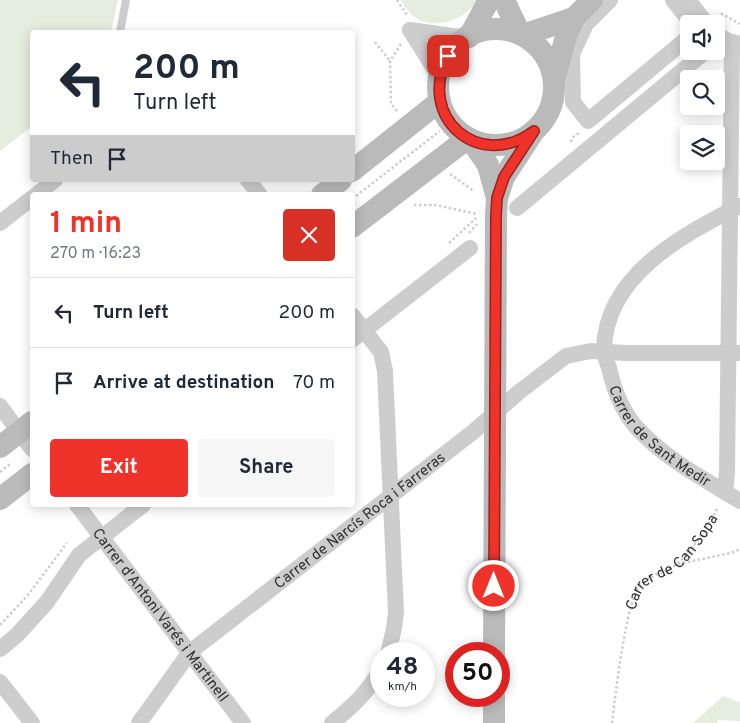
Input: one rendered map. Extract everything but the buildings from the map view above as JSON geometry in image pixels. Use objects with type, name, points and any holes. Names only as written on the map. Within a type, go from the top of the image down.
[{"type":"main road","points":[[468,37],[489,0]]},
{"type":"main road","points":[[504,0],[521,35]]},
{"type":"main road","points":[[554,80],[567,33],[574,18],[592,0]]},
{"type":"main road","points":[[521,35],[574,18]]},
{"type":"main road","points":[[494,642],[495,234],[497,198],[504,177],[534,131],[545,118],[551,108],[554,96],[552,68],[545,54],[533,42],[521,35],[495,29],[479,32],[468,37],[455,47],[448,56],[439,76],[438,94],[451,124],[469,139],[488,164],[497,198]]},
{"type":"main road","points":[[355,169],[440,101]]},
{"type":"main road","points":[[469,139],[483,144],[502,145],[520,140],[534,131]]},
{"type":"main road","points":[[355,226],[469,139]]},
{"type":"main road","points":[[326,192],[338,182]]},
{"type":"main road","points":[[0,447],[28,434]]},
{"type":"main road","points":[[0,500],[30,476]]},
{"type":"main road","points":[[494,707],[494,723]]},
{"type":"street","points":[[610,0],[586,24],[572,54],[573,102],[588,121],[680,44]]},
{"type":"street","points":[[673,0],[685,15]]},
{"type":"street","points":[[688,0],[700,15]]},
{"type":"street","points":[[439,76],[410,30],[468,37]]},
{"type":"street","name":"Carrer de Can Sopa","points":[[725,40],[735,208],[734,353],[725,492]]},
{"type":"street","points":[[517,208],[695,60]]},
{"type":"street","points":[[250,182],[258,192]]},
{"type":"street","points":[[0,223],[30,201]]},
{"type":"street","points":[[604,352],[606,332],[614,308],[628,284],[640,270],[679,240],[712,219],[735,208]]},
{"type":"street","points":[[391,642],[396,613],[385,371],[381,352],[359,335],[470,248]]},
{"type":"street","name":"Carrer de Narcís Roca i Farreras","points":[[139,723],[190,652],[473,432],[519,392],[566,356],[592,351],[734,353]]},
{"type":"street","name":"Carrer de Sant Medir","points":[[604,352],[616,394],[628,418],[638,429],[670,458],[740,500]]},
{"type":"street","points":[[0,406],[28,434]]},
{"type":"street","name":"Carrer d'Antoni Varés i Martinell","points":[[78,507],[243,723]]},
{"type":"street","points":[[0,650],[17,635],[47,602],[79,555],[140,507]]},
{"type":"street","points":[[0,682],[32,723]]},
{"type":"street","points":[[332,723],[352,708],[370,686]]},
{"type":"lane","points":[[120,30],[126,0]]},
{"type":"path","points":[[375,42],[390,61]]},
{"type":"path","points":[[355,197],[440,132]]},
{"type":"path","points":[[410,205],[436,204],[480,214],[480,221]]},
{"type":"path","name":"Carrer de Can Sopa","points":[[612,723],[621,653],[640,585],[677,564],[685,556],[713,517],[725,492]]},
{"type":"path","points":[[677,564],[731,553],[740,549]]},
{"type":"green space","points":[[0,0],[118,0],[111,30],[30,30],[30,128],[0,151]]},
{"type":"green space","points":[[401,0],[477,0],[460,17],[444,23],[427,23],[419,20],[409,12]]},
{"type":"green space","points":[[723,696],[740,702],[740,721],[718,720],[717,723],[693,723]]},
{"type":"route","points":[[448,56],[439,76],[438,94],[446,117],[458,131],[476,142],[502,145],[520,140],[534,131],[504,177],[497,198],[494,315],[494,586]]}]
